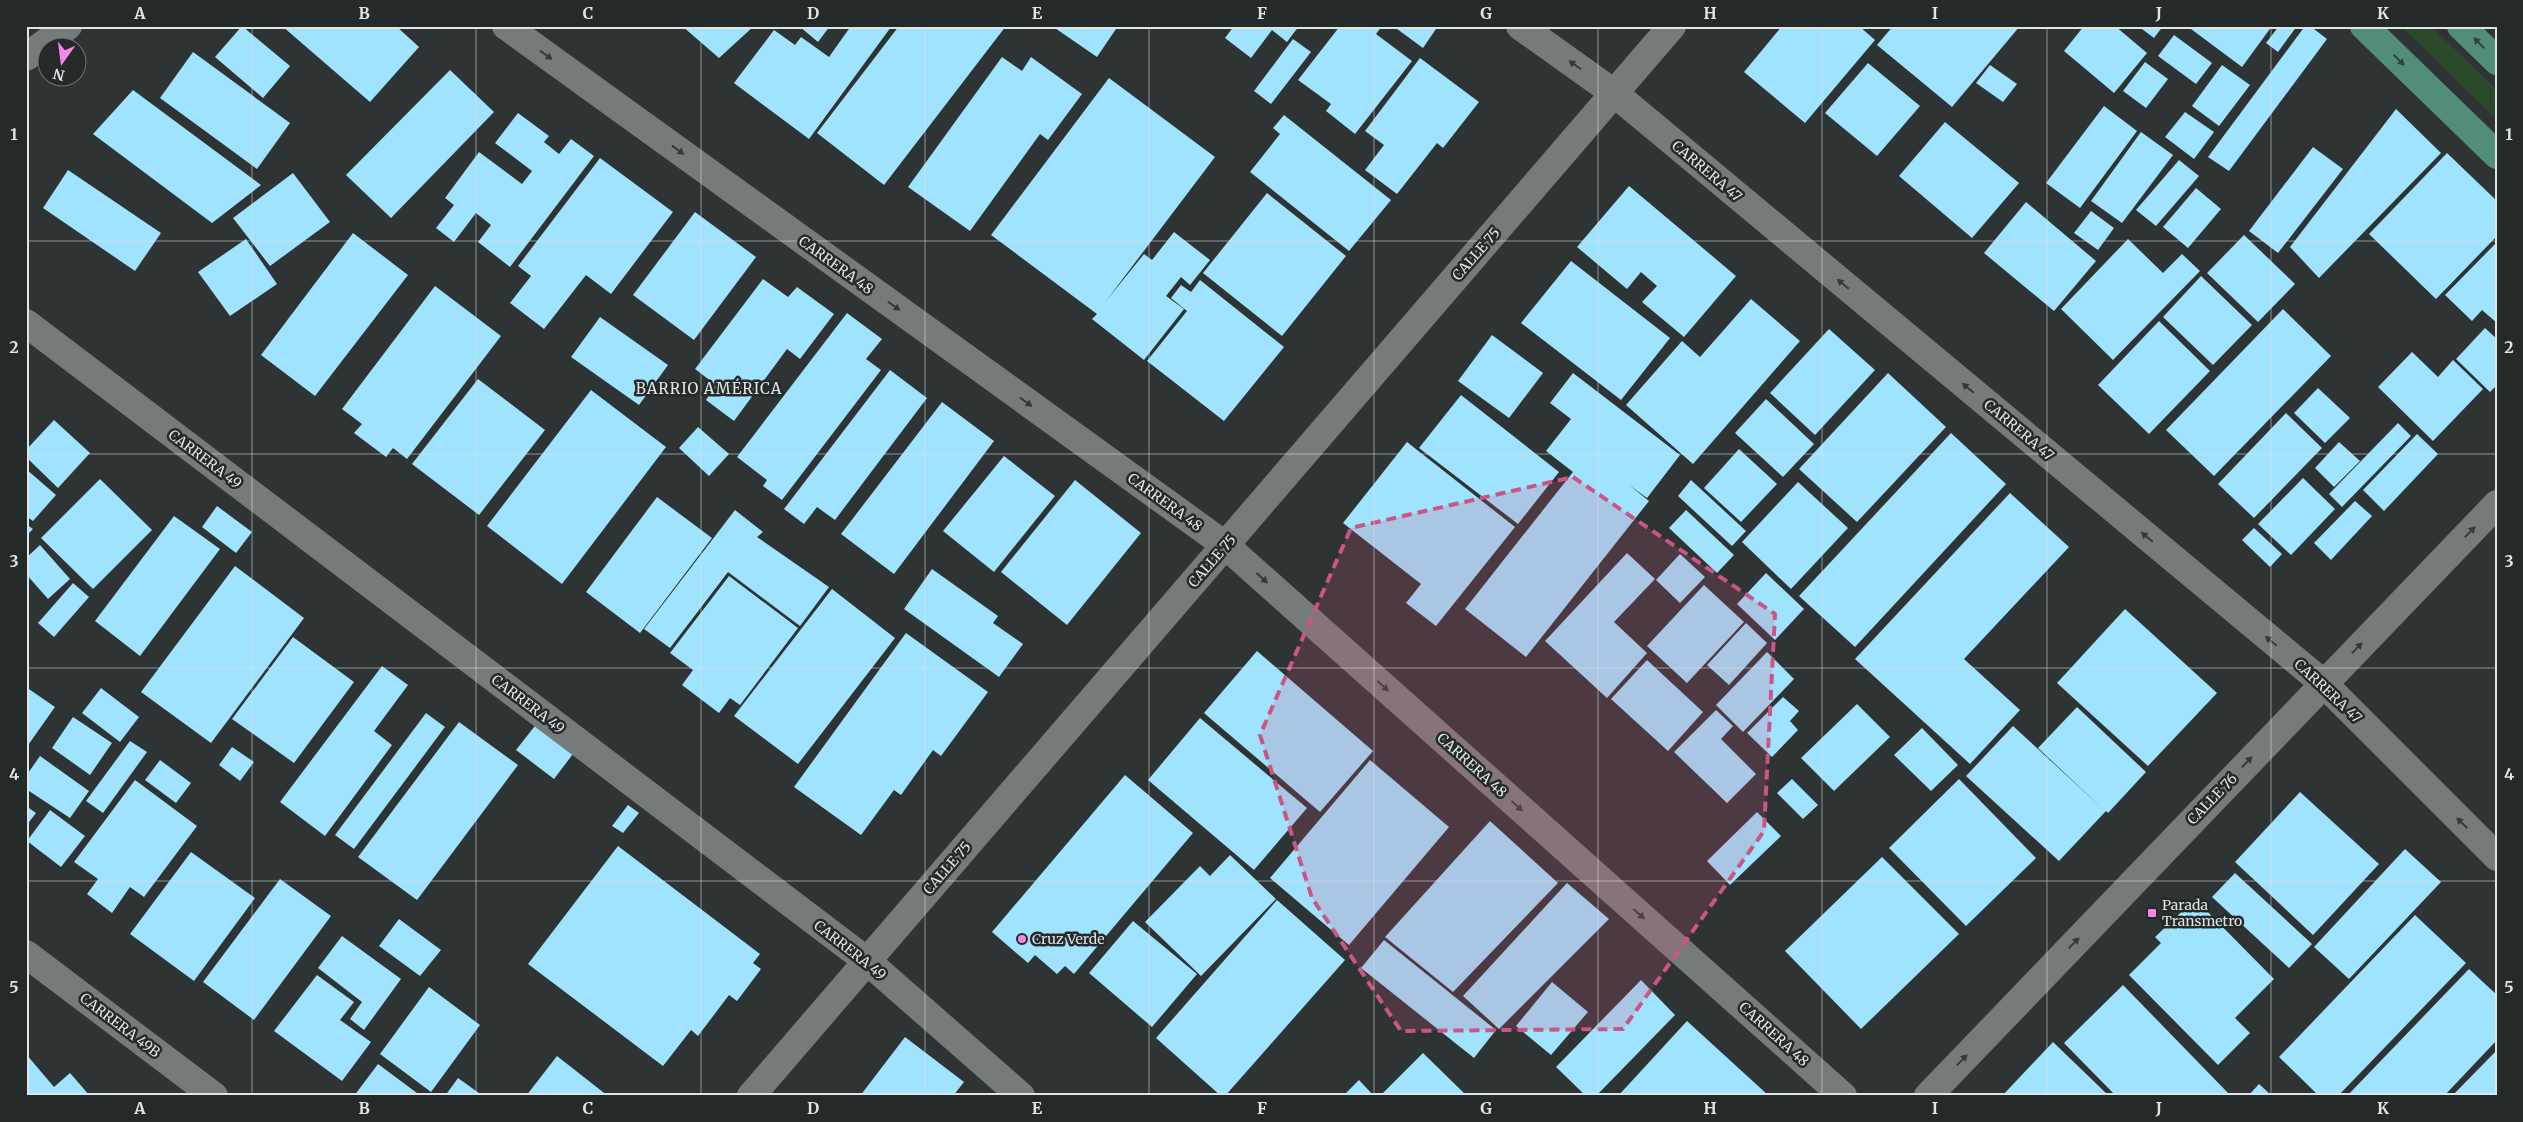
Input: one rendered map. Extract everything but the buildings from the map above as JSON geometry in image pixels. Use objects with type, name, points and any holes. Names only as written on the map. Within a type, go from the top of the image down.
[{"type":"main road","points":[[2364,26],[2497,155]]},
{"type":"main road","points":[[2461,26],[2497,60]]},
{"type":"street","points":[[26,57],[68,26]]},
{"type":"street","name":"CARRERA 48","points":[[506,26],[1225,545],[1843,1096]]},
{"type":"street","name":"CARRERA 47","points":[[1520,26],[1614,93],[2323,683],[2497,857]]},
{"type":"street","name":"CALLE 75","points":[[751,1096],[1672,26]]},
{"type":"street","name":"CARRERA 49","points":[[26,323],[867,961],[1021,1096]]},
{"type":"street","name":"CALLE 76","points":[[1928,1096],[2497,504]]},
{"type":"street","name":"CARRERA 49B","points":[[26,954],[214,1096]]},
{"type":"highlighted area","points":[[1573,477],[1775,614],[1764,831],[1623,1029],[1401,1031],[1312,898],[1260,735],[1351,528]]},
{"type":"green space","points":[[2401,26],[2431,26],[2497,90],[2497,120]]},
{"type":"place","name":"Parada Transmetro","points":[[2152,913]]},
{"type":"place","name":"Cruz Verde","points":[[1022,939]]},
{"type":"district","name":"BARRIO AMÉRICA","points":[[709,388]]}]
